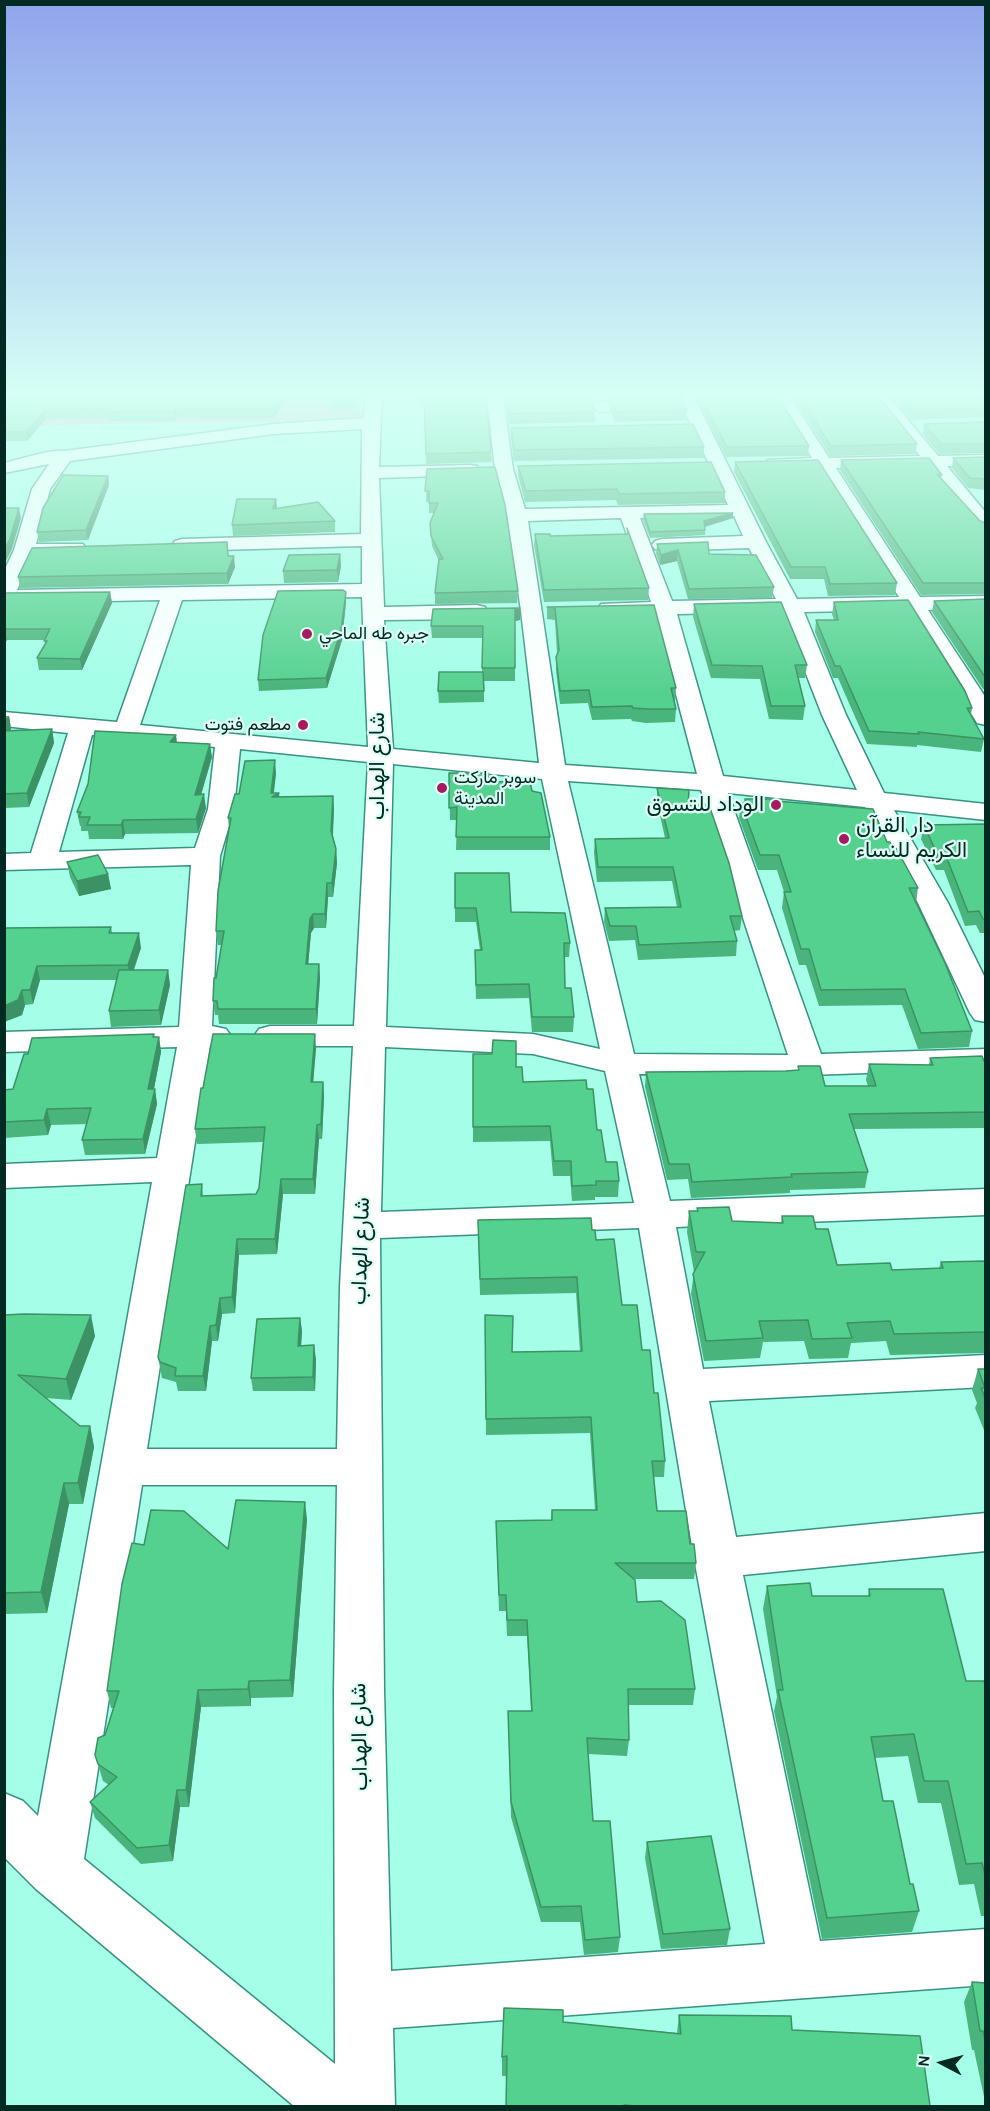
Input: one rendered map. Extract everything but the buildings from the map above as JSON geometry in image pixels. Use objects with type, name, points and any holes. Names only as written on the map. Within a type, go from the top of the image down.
[{"type":"street","points":[[38,496],[24,550],[4,596],[173,595],[373,602],[524,611]]},
{"type":"street","name":"شارع الهداب","points":[[365,2106],[358,1690],[359,1286],[381,755],[370,496]]},
{"type":"street","points":[[514,496],[524,611],[553,772],[655,1215],[717,1558],[798,1969]]},
{"type":"street","points":[[733,496],[790,605],[834,716],[874,799],[933,903],[986,1013]]},
{"type":"street","points":[[843,496],[986,718]]},
{"type":"street","points":[[966,496],[978,507],[986,526]]},
{"type":"street","points":[[517,514],[740,510]]},
{"type":"street","points":[[628,512],[664,608],[712,783],[808,1065]]},
{"type":"street","points":[[161,546],[371,540]]},
{"type":"street","points":[[642,546],[756,542]]},
{"type":"street","points":[[24,550],[93,548]]},
{"type":"street","points":[[126,731],[173,595]]},
{"type":"street","points":[[592,609],[986,602]]},
{"type":"street","points":[[4,719],[553,772],[712,783],[986,812]]},
{"type":"street","points":[[42,862],[82,726]]},
{"type":"street","points":[[55,1870],[195,1036],[206,856],[220,809],[228,740]]},
{"type":"street","points":[[4,862],[206,856]]},
{"type":"street","points":[[4,1042],[195,1036],[369,1036],[533,1044],[619,1064],[808,1065],[986,1059]]},
{"type":"street","points":[[4,1176],[172,1170]]},
{"type":"street","points":[[362,1226],[986,1202]]},
{"type":"street","points":[[685,1386],[986,1371]]},
{"type":"street","points":[[122,1467],[359,1467]]},
{"type":"street","points":[[717,1558],[986,1532]]},
{"type":"street","points":[[4,1819],[55,1870],[340,2106]]},
{"type":"street","points":[[365,2001],[798,1969],[986,1958]]},
{"type":"place","name":"جبره طه الماحي","points":[[307,634]]},
{"type":"place","name":"مطعم فتوت","points":[[303,725]]},
{"type":"place","name":"سوبر ماركت المدينة","points":[[442,788]]},
{"type":"place","name":"الوداد للتسوق","points":[[776,805]]},
{"type":"place","name":"دار القرآن الكريم للنساء","points":[[844,839]]}]
